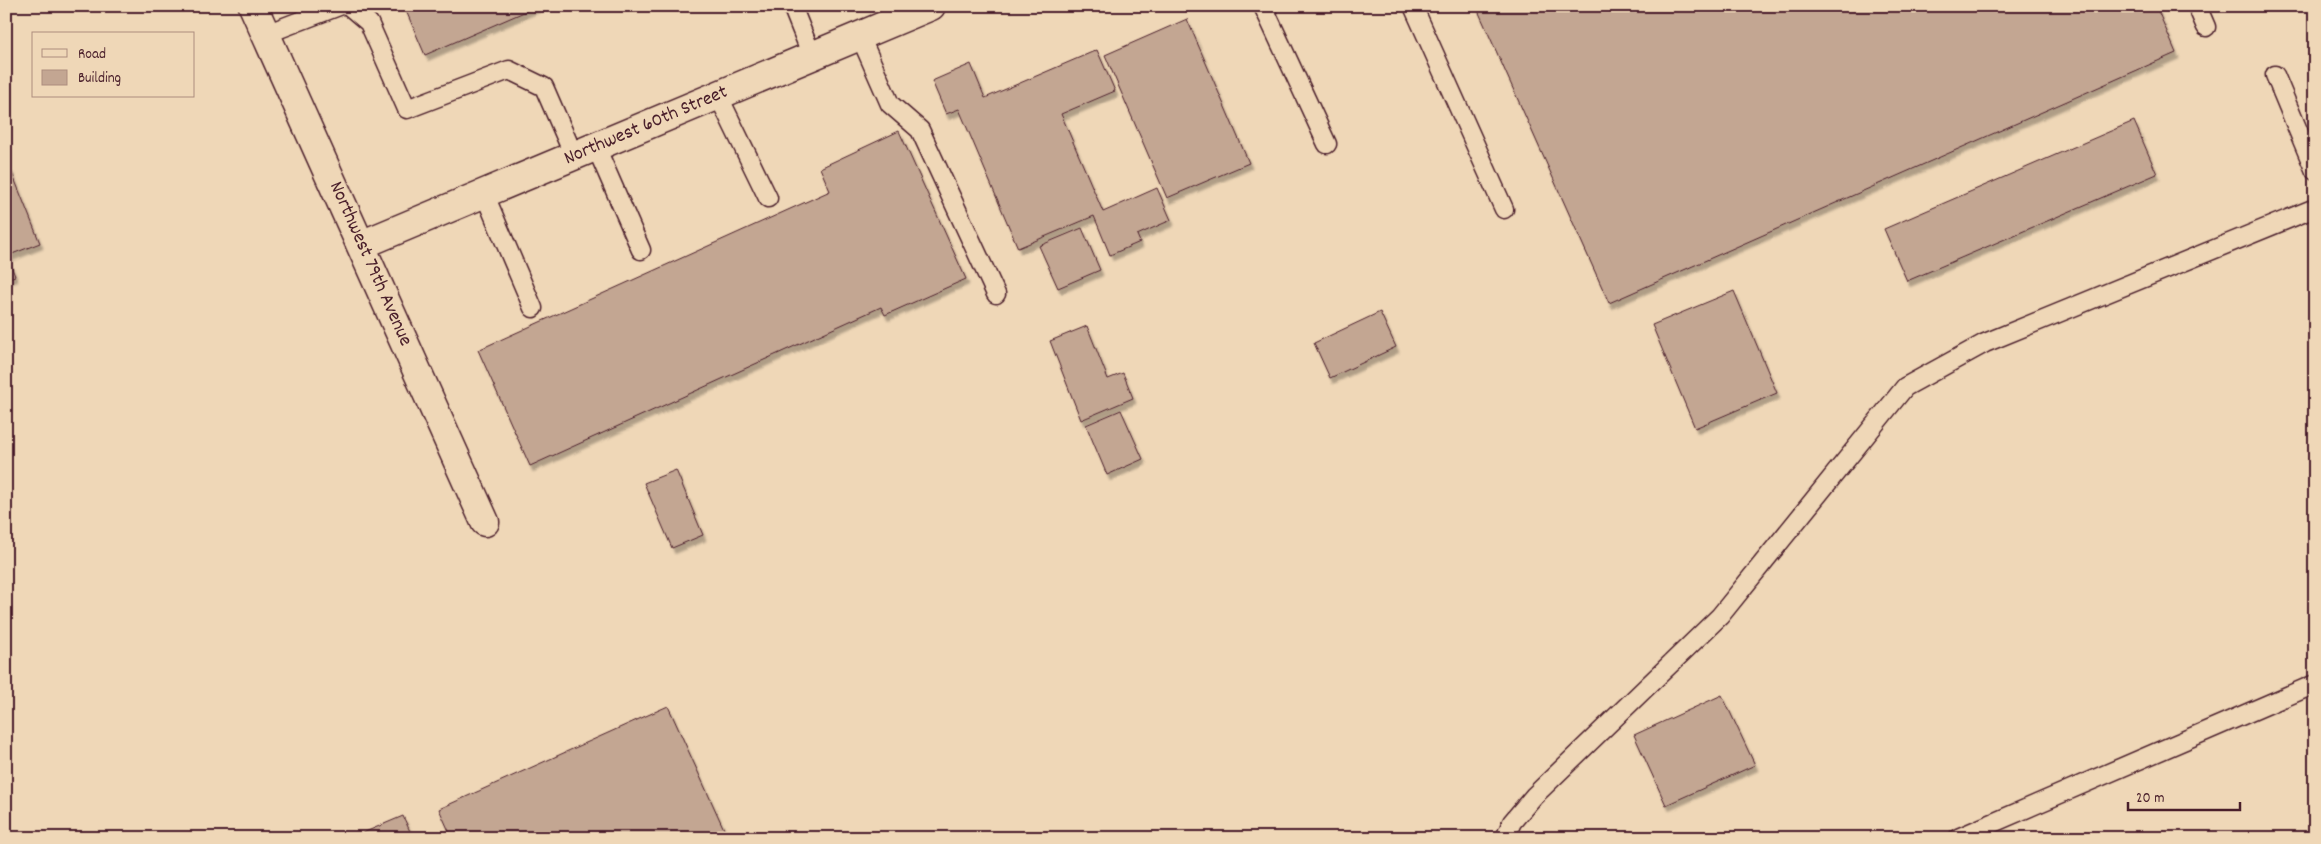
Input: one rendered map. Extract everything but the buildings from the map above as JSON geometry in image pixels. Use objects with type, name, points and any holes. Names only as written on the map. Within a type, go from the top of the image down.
[{"type":"street","name":"Northwest 79th Avenue","points":[[253,6],[485,522]]},
{"type":"street","name":"Northwest 60th Street","points":[[361,245],[931,6]]},
{"type":"lane","points":[[266,34],[339,6]]},
{"type":"lane","points":[[349,6],[369,23],[407,110],[509,70],[544,87],[585,151],[642,250]]},
{"type":"lane","points":[[792,6],[812,56]]},
{"type":"lane","points":[[1263,6],[1327,144]]},
{"type":"lane","points":[[1414,6],[1504,209]]},
{"type":"lane","points":[[2197,6],[2206,27]]},
{"type":"lane","points":[[860,36],[890,104],[920,130],[996,294]]},
{"type":"lane","points":[[2275,75],[2315,171]]},
{"type":"lane","points":[[718,95],[768,198]]},
{"type":"lane","points":[[484,193],[533,308]]},
{"type":"lane","points":[[1505,838],[1512,822],[1534,796],[1720,616],[1905,387],[1985,343],[2315,208]]},
{"type":"lane","points":[[1958,838],[2315,684]]}]
